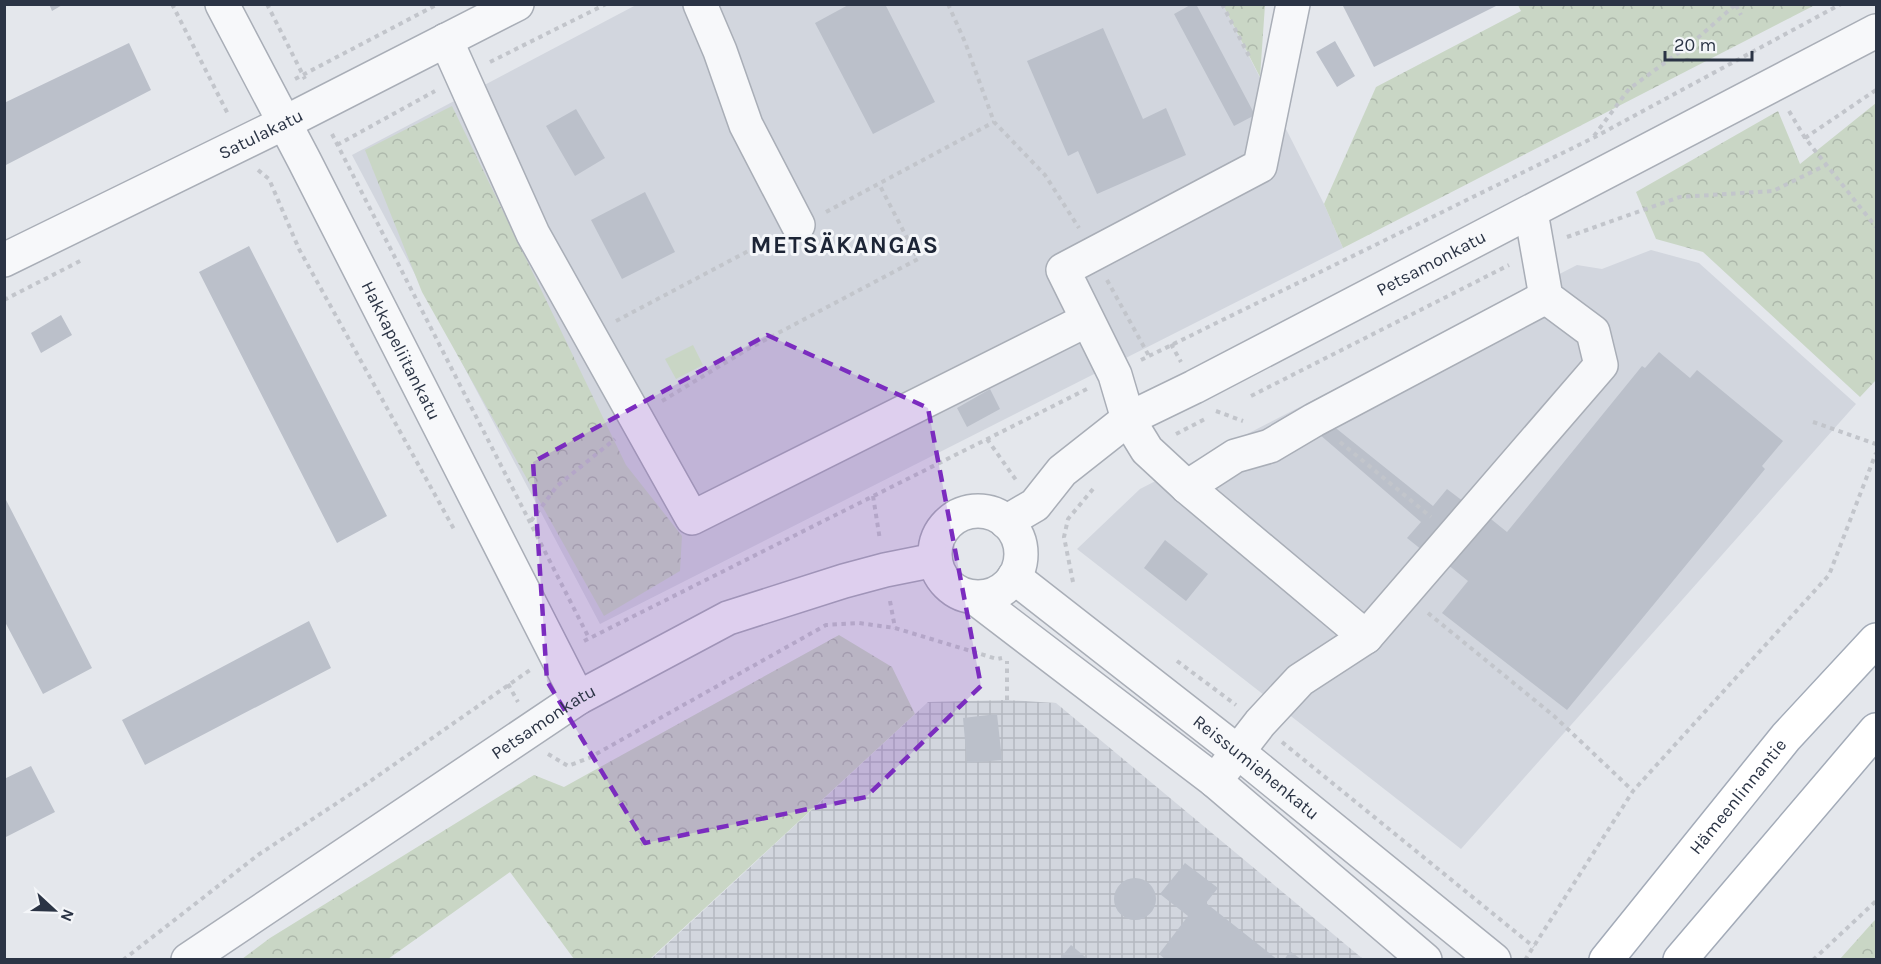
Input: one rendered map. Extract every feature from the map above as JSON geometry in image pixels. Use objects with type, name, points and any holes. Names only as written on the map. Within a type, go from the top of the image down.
[{"type":"main road","name":"Hämeenlinnantie","points":[[1606,960],[1785,737],[1876,640]]},
{"type":"main road","points":[[1680,960],[1876,730]]},
{"type":"street","name":"Hakkapeliitankatu","points":[[222,4],[578,698]]},
{"type":"street","name":"Satulakatu","points":[[4,260],[236,129],[284,123],[516,4]]},
{"type":"street","points":[[700,4],[720,51],[746,125],[798,225]]},
{"type":"street","points":[[1293,4],[1260,166],[1063,270],[1115,375],[1128,419],[1147,450],[1187,487],[1366,637]]},
{"type":"street","name":"Petsamonkatu","points":[[1006,522],[1035,505],[1062,471],[1128,419],[1531,212],[1876,31]]},
{"type":"street","points":[[446,40],[533,234],[692,518],[1087,320]]},
{"type":"street","points":[[1215,781],[1260,723],[1300,680],[1366,637],[1600,364],[1593,332],[1546,297],[1531,212]]},
{"type":"street","points":[[1187,487],[1235,456],[1270,446],[1314,420],[1546,297]]},
{"type":"street","points":[[979,511],[994,514],[1006,522],[1016,534],[1020,548],[1020,563],[1007,586],[987,597],[975,598],[960,594],[948,586],[939,574],[935,560],[935,545],[941,531],[951,520],[964,513],[979,511]]},
{"type":"street","name":"Petsamonkatu","points":[[189,960],[578,698],[728,618],[885,570],[935,560]]},
{"type":"street","name":"Reissumiehenkatu","points":[[1014,577],[1238,752],[1494,960]]},
{"type":"street","name":"Reissumiehenkatu","points":[[975,598],[1215,781],[1425,960]]},
{"type":"path","points":[[172,4],[256,169],[269,179],[299,249],[456,533]]},
{"type":"path","points":[[267,4],[590,638]]},
{"type":"path","points":[[236,129],[268,92],[438,4]]},
{"type":"path","points":[[948,4],[994,122],[1045,175],[1073,216],[1149,356]]},
{"type":"path","points":[[1593,138],[1629,90],[1692,43],[1735,5],[1742,4]]},
{"type":"path","points":[[123,960],[258,855],[369,782],[508,684],[556,656],[1149,356],[1593,138],[1841,4]]},
{"type":"path","points":[[1735,5],[1741,15]]},
{"type":"path","points":[[1804,138],[1876,90]]},
{"type":"path","points":[[1789,111],[1804,138],[1876,227]]},
{"type":"path","points":[[531,521],[557,486],[608,446],[635,418],[748,349],[918,259],[879,184]]},
{"type":"path","points":[[1314,420],[1454,536]]},
{"type":"path","points":[[1813,422],[1876,444]]},
{"type":"path","points":[[1525,960],[1633,791],[1829,575],[1876,453]]},
{"type":"path","points":[[1435,604],[1428,612],[1554,716],[1633,791]]},
{"type":"path","points":[[1007,657],[1007,700]]},
{"type":"path","points":[[1813,960],[1876,901]]},
{"type":"highlighted area","points":[[767,335],[928,408],[981,686],[866,797],[645,843],[547,681],[533,462]]},
{"type":"shaded area","points":[[636,5],[1223,5],[1324,204],[1343,248],[600,624],[352,155]]},
{"type":"shaded area","points":[[1651,250],[1699,263],[1856,404],[1461,849],[1077,549],[1140,489],[1577,265],[1602,269]]},
{"type":"shaded area","points":[[1007,700],[1056,703],[1363,959],[650,960],[928,702]]},
{"type":"green space","points":[[1223,5],[1265,5],[1260,77]]},
{"type":"green space","points":[[1518,5],[1815,5],[1343,248],[1324,204],[1376,87],[1521,11]]},
{"type":"green space","points":[[1876,103],[1876,380],[1860,397],[1703,252],[1656,239],[1636,192],[1778,111],[1800,164]]},
{"type":"green space","points":[[452,106],[626,465],[682,536],[680,571],[604,616],[422,292],[365,150]]},
{"type":"green space","points":[[693,345],[703,365],[676,379],[665,359]]},
{"type":"green space","points":[[839,635],[892,667],[915,714],[650,959],[574,959],[510,872],[388,959],[242,959],[270,938],[534,775],[564,787]]},
{"type":"green space","points":[[1876,919],[1876,959],[1840,959],[1873,922]]},
{"type":"building","points":[[49,4],[64,4],[52,11]]},
{"type":"building","points":[[850,4],[885,4],[935,102],[873,134],[815,23]]},
{"type":"building","points":[[1196,4],[1255,115],[1234,126],[1174,14]]},
{"type":"building","points":[[1342,4],[1500,4],[1374,67]]},
{"type":"building","points":[[1103,28],[1143,119],[1166,108],[1186,155],[1097,194],[1078,151],[1068,156],[1027,61]]},
{"type":"building","points":[[1335,41],[1355,76],[1337,87],[1316,52]]},
{"type":"building","points":[[129,43],[151,90],[4,166],[4,103]]},
{"type":"building","points":[[576,109],[605,158],[575,176],[546,126]]},
{"type":"building","points":[[645,192],[675,252],[622,279],[591,220]]},
{"type":"building","points":[[249,246],[387,516],[337,543],[199,272]]},
{"type":"building","points":[[61,315],[72,335],[41,353],[31,333]]},
{"type":"building","points":[[1659,352],[1690,378],[1697,370],[1783,441],[1762,466],[1765,469],[1567,710],[1442,613],[1468,581],[1442,560],[1481,511],[1507,532],[1642,366],[1645,368]]},
{"type":"building","points":[[990,389],[1000,409],[967,427],[957,408]]},
{"type":"building","points":[[1332,425],[1433,506],[1447,489],[1468,505],[1427,554],[1407,538],[1421,522],[1319,434]]},
{"type":"building","points":[[4,496],[92,668],[43,694],[4,620]]},
{"type":"building","points":[[1165,540],[1208,574],[1186,601],[1144,568]]},
{"type":"building","points":[[309,621],[331,668],[145,765],[122,720]]},
{"type":"building","points":[[997,714],[1002,760],[967,763],[963,718]]},
{"type":"building","points":[[31,766],[55,812],[4,838],[4,779]]},
{"type":"building","points":[[1185,863],[1218,888],[1206,903],[1278,960],[1166,960],[1159,954],[1188,916],[1160,894]]},
{"type":"building","points":[[1135,878],[1143,879],[1150,884],[1155,891],[1155,907],[1150,914],[1143,919],[1135,920],[1127,919],[1120,914],[1115,907],[1114,899],[1115,891],[1120,884],[1127,879]]},
{"type":"building","points":[[1071,945],[1089,960],[1059,960]]},
{"type":"building","points":[[1290,951],[1302,960],[1284,960]]},
{"type":"district","name":"METSÄKANGAS","points":[[845,245]]}]
